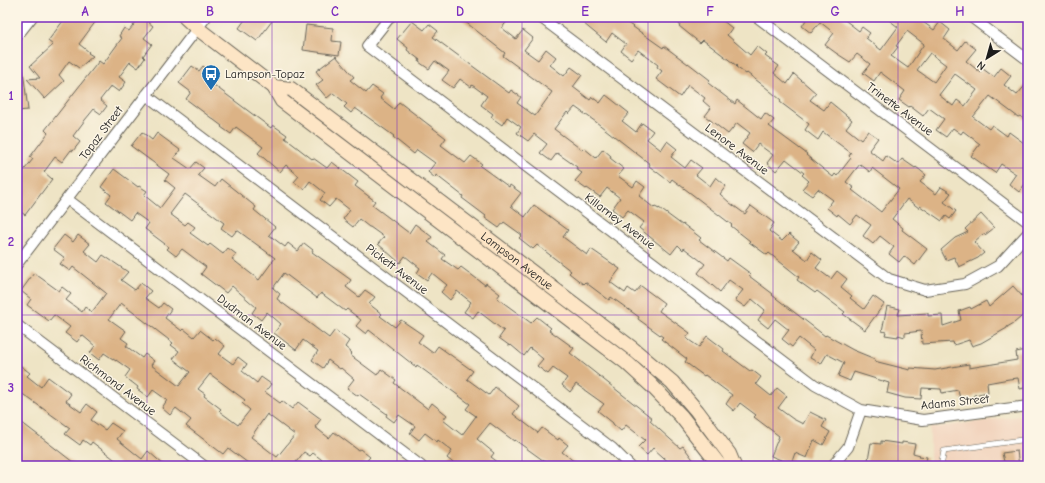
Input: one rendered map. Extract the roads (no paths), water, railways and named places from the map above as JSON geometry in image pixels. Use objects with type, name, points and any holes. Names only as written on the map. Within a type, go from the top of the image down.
[{"type":"main road","name":"Lampson Avenue","points":[[185,17],[201,23],[274,87],[282,101],[627,363],[681,416],[720,466]]},
{"type":"main road","name":"Lampson Avenue","points":[[274,87],[291,89],[633,349],[672,382],[697,411],[729,454],[734,466]]},
{"type":"street","points":[[17,36],[32,17]]},
{"type":"street","name":"Killarney Avenue","points":[[390,17],[367,46],[815,385],[861,410]]},
{"type":"street","name":"Lenore Avenue","points":[[540,17],[889,279],[925,290],[965,284],[998,266],[1028,233]]},
{"type":"street","name":"Trinette Avenue","points":[[757,17],[1028,222]]},
{"type":"street","points":[[971,17],[1028,60]]},
{"type":"street","name":"Topaz Street","points":[[17,264],[201,23]]},
{"type":"street","name":"Pickett Avenue","points":[[146,95],[612,448],[630,466]]},
{"type":"street","name":"Dudman Avenue","points":[[67,199],[420,466]]},
{"type":"street","name":"Richmond Avenue","points":[[17,325],[204,466]]},
{"type":"street","name":"Adams Street","points":[[861,410],[923,420],[1028,406]]},
{"type":"street","points":[[834,464],[848,447],[861,410]]},
{"type":"lane","points":[[941,466],[944,451],[1028,439]]},
{"type":"place","name":"Lampson-Topaz","points":[[211,91]]}]
